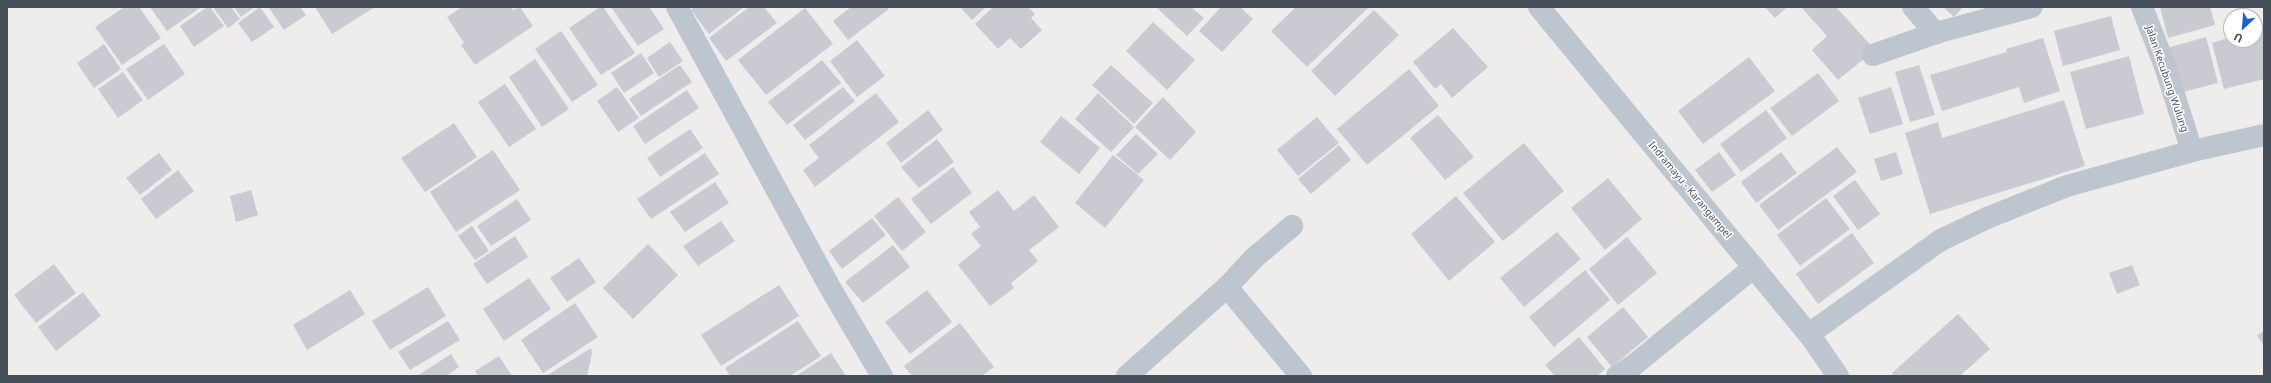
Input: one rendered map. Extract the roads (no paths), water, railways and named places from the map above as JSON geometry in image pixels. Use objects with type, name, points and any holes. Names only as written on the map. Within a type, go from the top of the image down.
[{"type":"street","points":[[677,7],[828,284],[882,376]]},
{"type":"street","name":"Indramayu - Karangampel","points":[[1539,7],[1809,334],[1838,376]]},
{"type":"street","points":[[1913,7],[1936,32]]},
{"type":"street","points":[[1873,55],[1936,32],[2032,7]]},
{"type":"street","name":"Jalan Kecubung Wulung","points":[[2142,7],[2165,66],[2192,151]]},
{"type":"street","points":[[1809,334],[1941,240],[1961,229],[2067,186],[2192,151],[2264,135]]},
{"type":"street","points":[[1126,376],[1227,287],[1254,258],[1292,226]]},
{"type":"street","points":[[1617,376],[1634,365],[1754,267]]},
{"type":"street","points":[[1227,287],[1301,376]]}]
